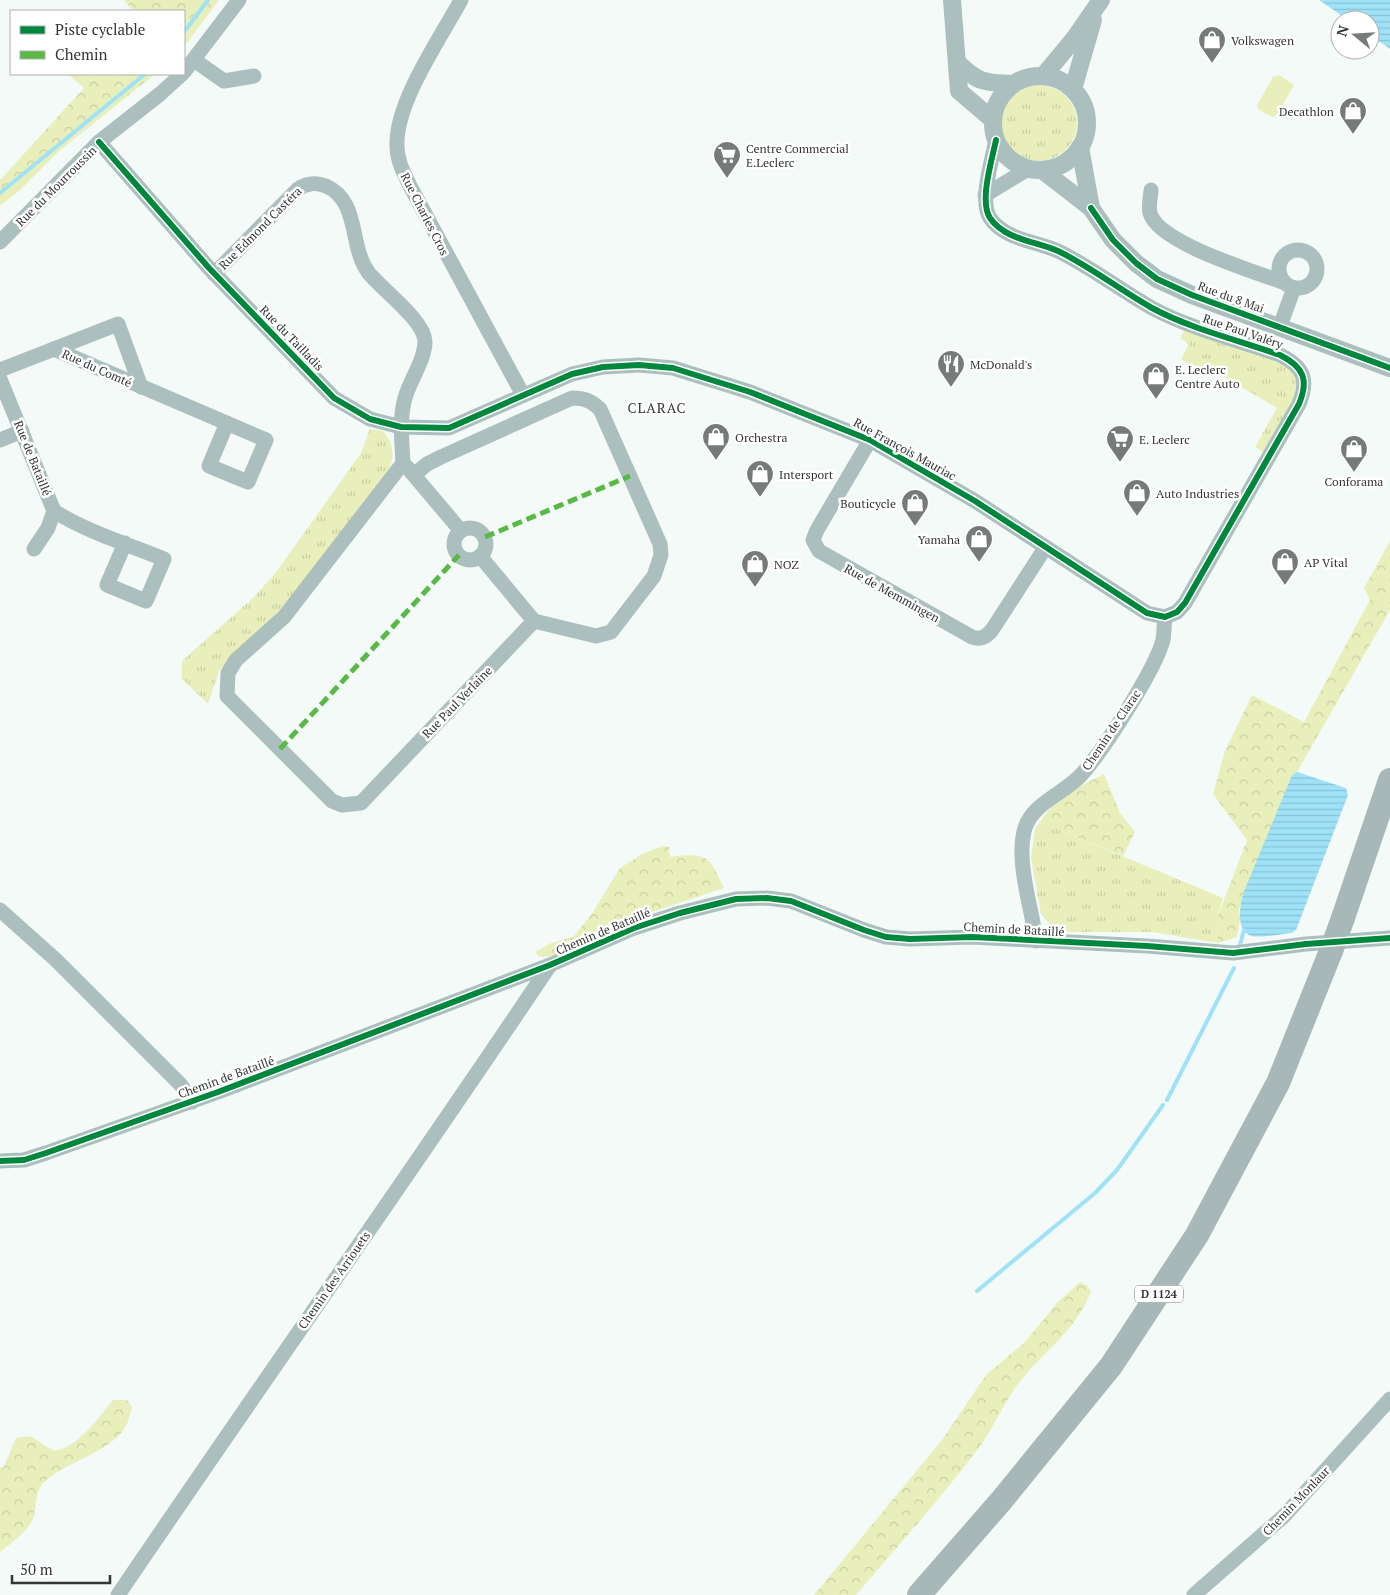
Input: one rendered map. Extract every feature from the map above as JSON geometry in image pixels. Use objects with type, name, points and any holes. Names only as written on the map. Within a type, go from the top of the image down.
[{"type":"highway","name":"D 1124","points":[[919,1595],[1001,1501],[1112,1366],[1197,1235],[1278,1083],[1331,951],[1390,780]]},
{"type":"street","name":"Rue du Mourroussin","points":[[185,71],[239,0]]},
{"type":"street","name":"Rue Charles Cros","points":[[461,0],[403,106],[398,128],[397,147],[400,166],[410,186],[523,395]]},
{"type":"street","points":[[952,0],[959,91],[993,120]]},
{"type":"street","points":[[1044,75],[1098,6]]},
{"type":"street","points":[[1073,89],[1098,6]]},
{"type":"street","points":[[194,60],[224,81],[254,76]]},
{"type":"street","points":[[957,62],[970,76],[987,83],[1012,84],[1033,76],[1044,75],[1065,82],[1073,89],[1083,105],[1087,123],[1080,147],[1070,159],[1057,167],[1035,169],[1014,163],[1003,153],[996,140],[993,120],[999,100],[1012,84]]},
{"type":"street","name":"Rue du Mourroussin","points":[[0,242],[99,142],[160,94],[181,75]]},
{"type":"street","name":"Rue Paul Valéry","points":[[996,140],[986,206],[990,218],[1003,230],[1057,251],[1152,308],[1183,322],[1285,358],[1299,368],[1304,378],[1305,389],[1299,404],[1200,578],[1177,612],[1165,617]]},
{"type":"street","name":"Rue du Tailladis","points":[[99,142],[214,274],[334,398],[370,419],[401,427],[450,428],[523,395]]},
{"type":"street","name":"Rue du 8 Mai","points":[[1080,147],[1091,208]]},
{"type":"street","points":[[986,196],[1035,169]]},
{"type":"street","name":"Rue du 8 Mai","points":[[1035,169],[1091,208],[1113,240],[1136,263],[1157,279],[1192,295],[1390,368]]},
{"type":"street","name":"Rue Edmond Castéra","points":[[214,274],[306,184],[319,183],[331,189],[343,200],[350,215],[367,271],[415,322],[424,335],[425,343],[421,357],[404,400],[401,427]]},
{"type":"street","points":[[1151,190],[1150,213],[1158,225],[1173,238],[1289,285],[1280,326]]},
{"type":"street","name":"Rue du Comté","points":[[0,370],[118,324],[140,387]]},
{"type":"street","name":"Rue du Comté","points":[[54,349],[227,424]]},
{"type":"street","name":"Rue François Mauriac","points":[[523,395],[572,374],[602,367],[640,365],[673,368],[750,392],[870,440],[974,501],[1147,614],[1165,617]]},
{"type":"street","name":"Rue de Bataillé","points":[[0,379],[54,510],[69,520],[125,543]]},
{"type":"street","points":[[414,475],[427,464],[441,457],[572,398],[592,401],[600,409],[660,544],[659,568],[611,632],[596,636],[534,621],[480,556]]},
{"type":"street","points":[[401,427],[403,463],[461,530]]},
{"type":"street","points":[[0,440],[22,431]]},
{"type":"street","name":"Rue de Memmingen","points":[[870,440],[817,530],[813,540],[819,551],[972,637],[979,639],[987,636],[992,630],[1045,548]]},
{"type":"street","name":"Rue Paul Verlaine","points":[[403,463],[284,617],[236,660],[228,673],[227,696],[332,802],[352,805],[361,803],[534,621]]},
{"type":"street","name":"Rue de Bataillé","points":[[34,549],[48,528],[54,510]]},
{"type":"street","points":[[470,528],[482,533],[486,547],[480,556],[472,559],[459,554],[455,542],[461,530],[470,528]]},
{"type":"street","name":"Chemin de Clarac","points":[[1036,941],[1022,861],[1022,844],[1025,828],[1030,817],[1079,778],[1095,759],[1150,670],[1163,640],[1165,617]]},
{"type":"street","name":"Chemin de Bataillé","points":[[0,1161],[24,1160],[192,1102],[550,965],[634,928],[680,912],[736,899],[768,898],[791,901],[886,937],[910,939],[972,937],[1147,946],[1233,953],[1306,944],[1390,938]]},
{"type":"street","points":[[0,910],[56,960],[181,1085],[192,1102]]},
{"type":"street","name":"Chemin des Arriouets","points":[[118,1595],[272,1368],[462,1098],[550,965]]},
{"type":"street","name":"Chemin Monlaur","points":[[1194,1595],[1284,1516],[1390,1399]]},
{"type":"green space","points":[[124,0],[219,0],[185,46],[185,10],[132,10]]},
{"type":"green space","points":[[69,75],[154,75],[58,152],[20,190],[0,206],[0,180],[84,88]]},
{"type":"green space","points":[[1279,75],[1293,84],[1293,87],[1276,116],[1272,117],[1258,109],[1257,105],[1273,77]]},
{"type":"green space","points":[[1039,85],[1053,88],[1066,96],[1074,109],[1077,123],[1074,137],[1066,150],[1053,158],[1039,161],[1025,158],[1012,150],[1004,137],[1001,123],[1004,109],[1012,96],[1025,88]]},
{"type":"green space","points":[[1185,329],[1285,365],[1293,374],[1296,381],[1294,398],[1285,417],[1263,452],[1255,447],[1277,408],[1204,365],[1200,371],[1181,359],[1189,344],[1180,338]]},
{"type":"green space","points":[[370,429],[383,431],[389,439],[392,448],[390,467],[280,612],[233,654],[219,671],[208,704],[182,679],[182,661],[253,598],[277,571],[361,453]]},
{"type":"green space","points":[[1390,541],[1390,610],[1297,772],[1292,775],[1239,909],[1240,920],[1237,937],[1218,943],[1217,918],[1247,840],[1213,794],[1225,751],[1252,695],[1304,722],[1370,600],[1364,588]]},
{"type":"green space","points":[[1104,774],[1120,813],[1135,832],[1123,856],[1040,822],[1060,800],[1077,788]]},
{"type":"green space","points":[[1040,822],[1223,898],[1217,918],[1218,943],[1151,932],[1057,932],[1041,914],[1031,858],[1035,828]]},
{"type":"green space","points":[[663,846],[669,847],[670,857],[692,855],[705,859],[714,869],[724,888],[622,922],[555,956],[540,957],[535,952],[551,943],[573,937],[591,915],[620,868],[642,854]]},
{"type":"green space","points":[[1080,1282],[1088,1286],[1091,1292],[1076,1319],[1018,1384],[978,1449],[918,1523],[856,1595],[814,1595],[942,1440],[986,1375],[1024,1343],[1058,1302]]},
{"type":"green space","points":[[113,1400],[127,1400],[132,1407],[124,1429],[106,1446],[48,1478],[39,1490],[33,1519],[30,1524],[0,1552],[0,1467],[3,1468],[16,1438],[30,1436],[54,1451],[63,1448],[72,1444],[87,1431]]},
{"type":"water","points":[[1319,0],[1390,0],[1390,49],[1380,42],[1380,10],[1334,10]]},
{"type":"water","points":[[1297,772],[1346,788],[1348,795],[1296,930],[1292,933],[1252,936],[1243,929],[1241,924],[1240,911],[1243,894],[1292,775]]},
{"type":"waterway","points":[[185,31],[208,0]]},
{"type":"waterway","points":[[0,193],[144,75]]},
{"type":"waterway","points":[[1240,945],[1244,930]]},
{"type":"waterway","points":[[1167,1100],[1234,968]]},
{"type":"waterway","points":[[977,1291],[1095,1193],[1117,1170],[1163,1105]]},
{"type":"marked path","points":[[485,537],[630,476]]},
{"type":"marked path","points":[[280,749],[459,555]]},
{"type":"cycle path","points":[[99,142],[209,268],[334,398],[370,419],[401,427],[449,428],[572,374],[603,367],[639,365],[673,368],[750,392],[870,440],[975,501],[1147,613],[1165,617],[1177,612],[1185,603],[1299,404],[1304,388],[1302,375],[1294,364],[1280,355],[1199,328],[1167,315],[1140,301],[1070,257],[1021,239],[996,225],[987,211],[986,201],[987,180],[996,140]]},
{"type":"cycle path","points":[[1091,208],[1113,240],[1136,263],[1157,279],[1192,295],[1390,368]]},
{"type":"cycle path","points":[[0,1161],[24,1160],[218,1092],[550,965],[634,928],[680,913],[736,899],[767,898],[791,901],[864,930],[886,937],[910,939],[972,937],[1147,946],[1233,953],[1306,944],[1390,938]]},
{"type":"place","name":"Volkswagen","points":[[1212,64]]},
{"type":"place","name":"Decathlon","points":[[1353,135]]},
{"type":"place","name":"Centre Commercial E.Leclerc","points":[[727,179]]},
{"type":"place","name":"McDonald's","points":[[951,388]]},
{"type":"place","name":"E. Leclerc Centre Auto","points":[[1156,400]]},
{"type":"place","name":"Orchestra","points":[[716,461]]},
{"type":"place","name":"E. Leclerc","points":[[1120,463]]},
{"type":"place","name":"Conforama","points":[[1354,473]]},
{"type":"place","name":"Intersport","points":[[760,498]]},
{"type":"place","name":"Auto Industries","points":[[1137,517]]},
{"type":"place","name":"Bouticycle","points":[[915,527]]},
{"type":"place","name":"Yamaha","points":[[979,563]]},
{"type":"place","name":"AP Vital","points":[[1285,586]]},
{"type":"place","name":"NOZ","points":[[755,588]]},
{"type":"district","name":"CLARAC","points":[[657,407]]}]
